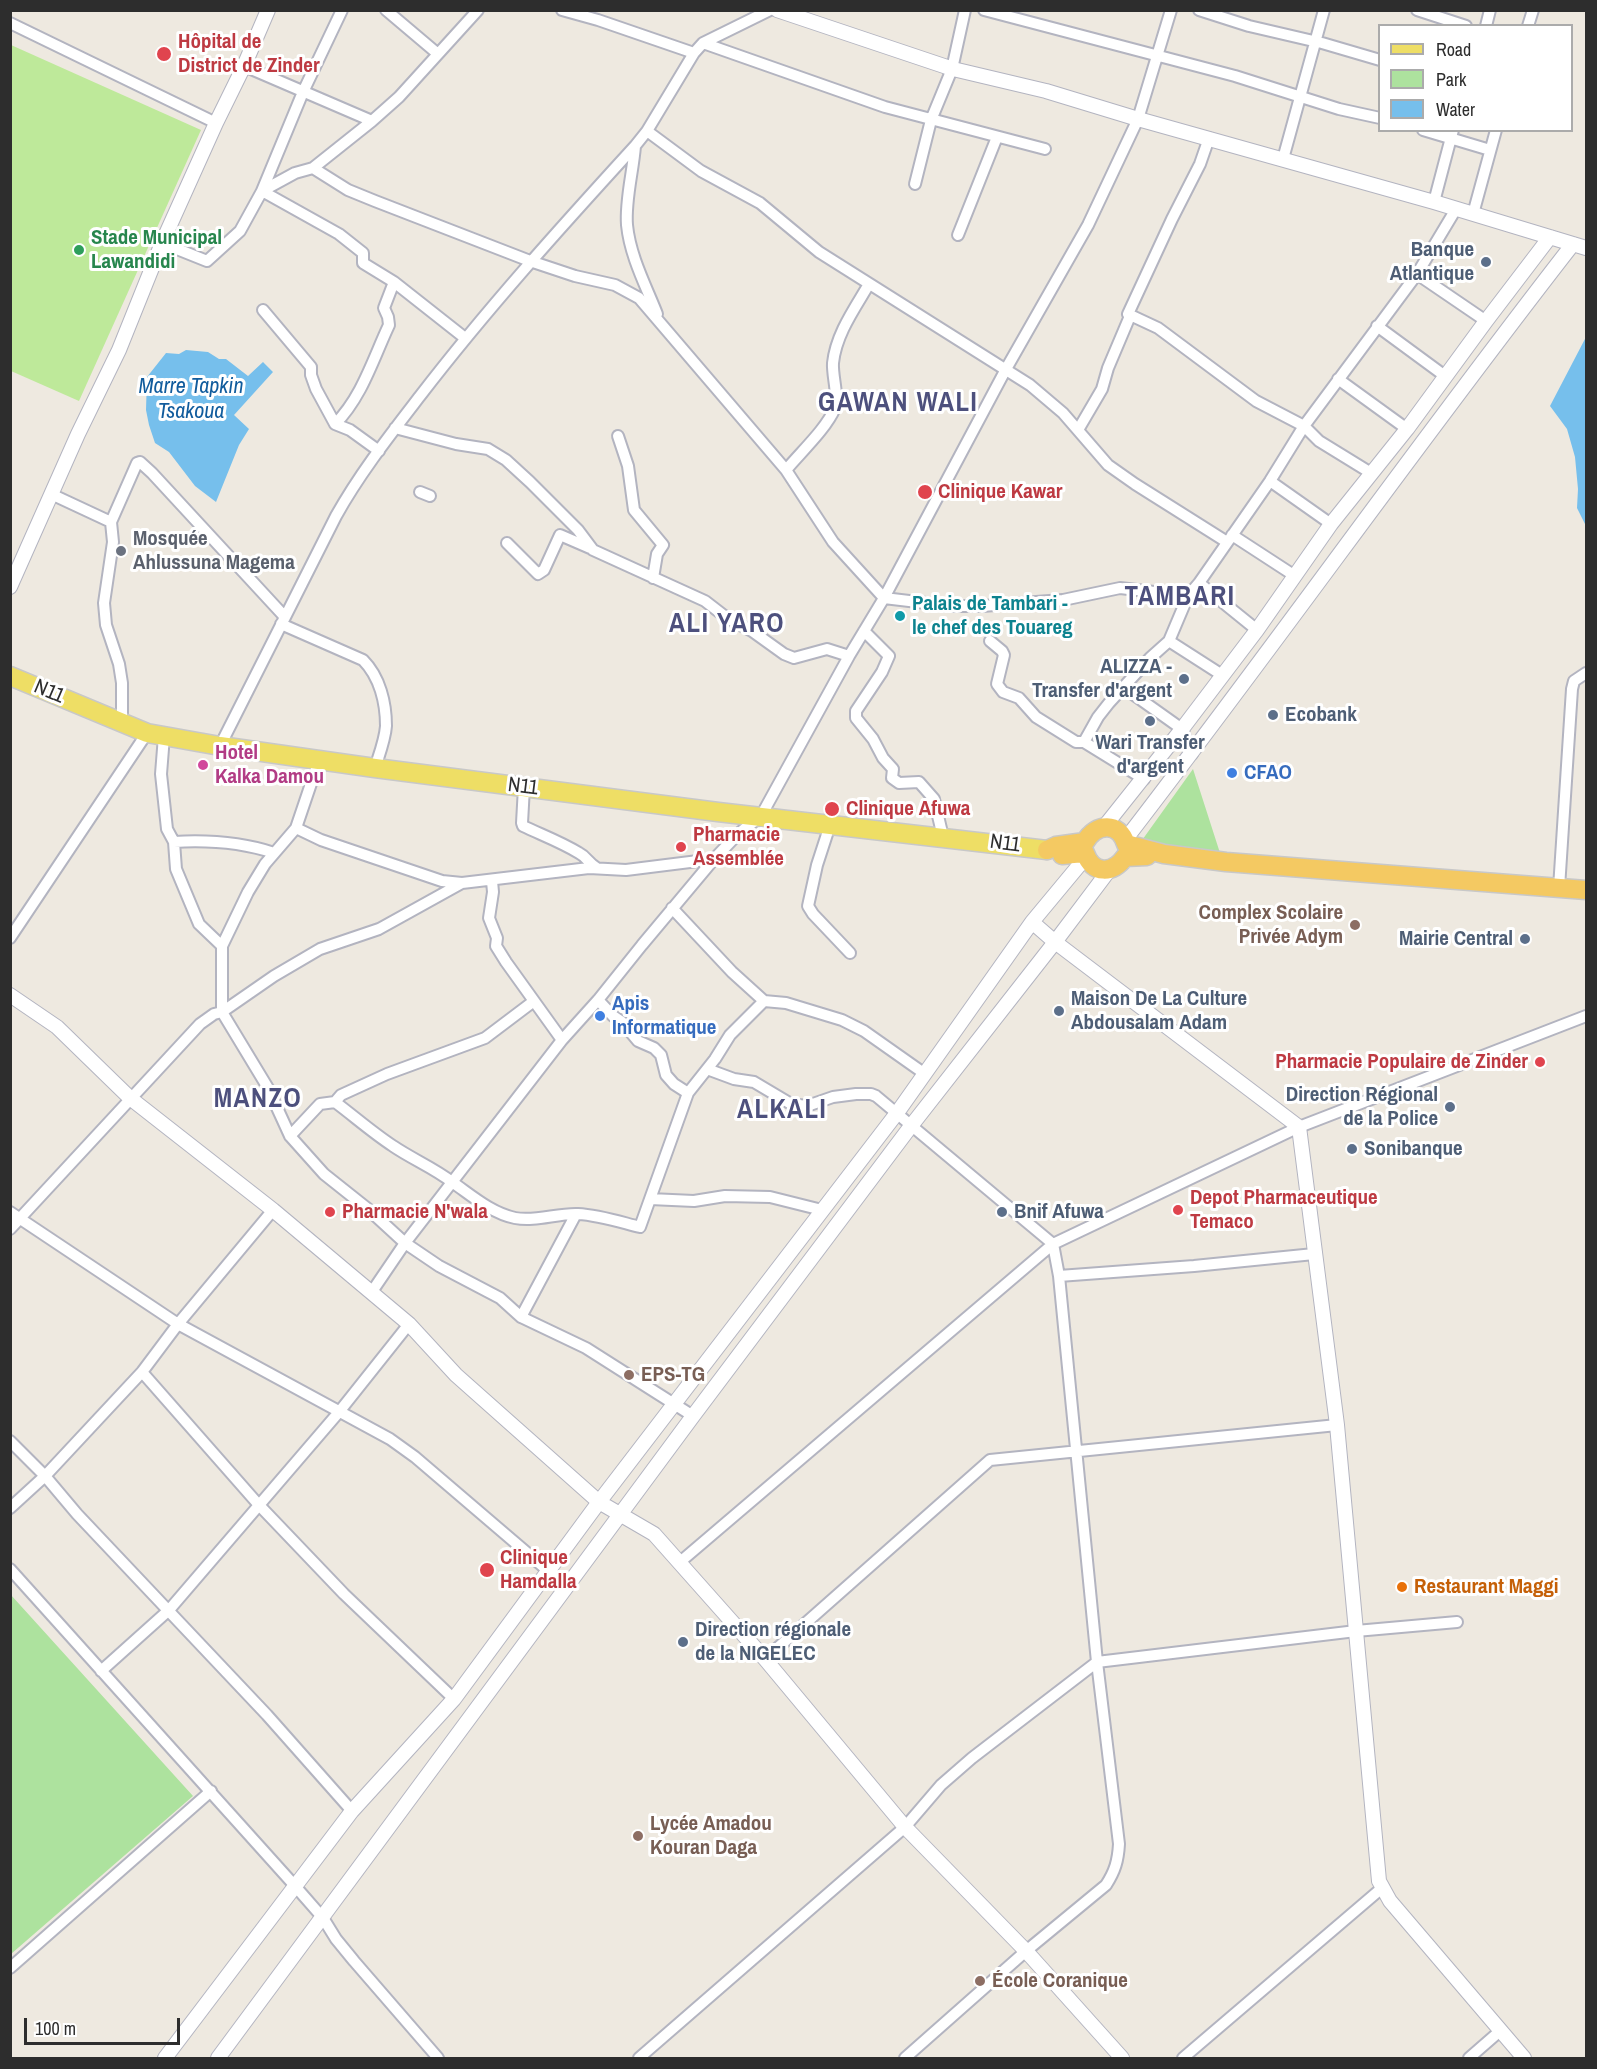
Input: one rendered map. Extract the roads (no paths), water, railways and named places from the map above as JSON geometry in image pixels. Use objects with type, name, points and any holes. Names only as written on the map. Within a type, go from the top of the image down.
[{"type":"highway","points":[[1104,827],[1117,830],[1126,847],[1119,865],[1110,869],[1095,867],[1085,851],[1089,835],[1104,827]]},
{"type":"highway","points":[[1047,850],[1056,846],[1085,851]]},
{"type":"highway","points":[[1126,847],[1238,863],[1587,890]]},
{"type":"main road","name":"N11","points":[[10,676],[122,724],[155,735],[220,746],[524,787],[1047,850]]},
{"type":"street","points":[[10,587],[118,350],[162,243],[268,10]]},
{"type":"street","points":[[162,243],[207,261],[240,231],[262,191],[303,92],[342,10]]},
{"type":"street","points":[[386,10],[438,54]]},
{"type":"street","points":[[262,191],[295,173],[313,168],[372,121],[399,97],[478,10]]},
{"type":"street","points":[[562,10],[694,53]]},
{"type":"street","points":[[220,746],[340,508],[395,428],[465,338],[530,261],[635,146],[694,53],[703,43],[770,10]]},
{"type":"street","points":[[777,10],[952,69],[1046,91],[1580,246],[1485,357],[1126,847]]},
{"type":"street","points":[[915,184],[931,120],[952,69],[965,10]]},
{"type":"street","points":[[984,10],[1235,76],[1339,109],[1378,118]]},
{"type":"street","points":[[371,1293],[405,1243],[562,1040],[598,1000],[714,859],[738,834],[761,816],[849,656],[884,598],[1006,369],[1088,225],[1138,119],[1171,10]]},
{"type":"street","points":[[1198,10],[1249,26],[1322,43],[1378,59]]},
{"type":"street","points":[[1282,159],[1324,10]]},
{"type":"street","points":[[1417,10],[1460,24]]},
{"type":"street","points":[[10,23],[216,123]]},
{"type":"street","points":[[703,43],[885,107],[1045,149]]},
{"type":"street","points":[[244,66],[372,121]]},
{"type":"street","points":[[647,130],[700,171],[760,203],[819,252],[1006,369],[1048,400],[1108,465],[1135,484],[1295,576]]},
{"type":"street","points":[[1435,132],[1452,135],[1490,150]]},
{"type":"street","points":[[1473,214],[1495,132]]},
{"type":"street","points":[[1434,202],[1452,135]]},
{"type":"street","points":[[958,235],[997,137]]},
{"type":"street","points":[[1078,430],[1102,389],[1108,368],[1130,316],[1128,314],[1200,164],[1209,138]]},
{"type":"street","points":[[635,146],[627,204],[627,224],[632,246],[659,320]]},
{"type":"street","points":[[313,168],[348,190],[530,261],[575,276],[615,285],[639,298],[786,470],[833,542],[884,598],[951,606],[982,606],[1063,600],[1120,588],[1188,596]]},
{"type":"street","points":[[262,191],[339,234],[363,253],[363,263],[394,282],[465,338]]},
{"type":"street","points":[[1084,742],[1098,717],[1123,687],[1149,658],[1169,641],[1188,596],[1200,583],[1270,481],[1304,426],[1417,274],[1456,209]]},
{"type":"street","points":[[1104,827],[1144,779],[1257,630],[1331,524],[1407,429],[1550,237]]},
{"type":"street","points":[[1417,274],[1486,321]]},
{"type":"street","points":[[335,424],[360,392],[388,325],[388,317],[384,308],[394,282]]},
{"type":"street","points":[[786,470],[825,424],[836,405],[833,364],[836,345],[869,284]]},
{"type":"street","points":[[263,310],[311,367],[316,389],[335,424],[350,430],[379,451]]},
{"type":"street","points":[[1128,314],[1158,328],[1256,401],[1304,426],[1319,441],[1371,473]]},
{"type":"street","points":[[1377,326],[1445,376]]},
{"type":"street","points":[[1338,379],[1407,429]]},
{"type":"street","points":[[395,428],[456,444],[488,449],[506,460],[551,502],[593,550]]},
{"type":"street","points":[[618,436],[628,465],[634,510],[663,546],[657,554],[653,578]]},
{"type":"street","points":[[122,724],[122,683],[119,664],[106,625],[104,603],[113,542],[111,522],[133,469],[140,462],[153,473],[283,620],[363,660],[370,667],[378,681],[386,728],[375,768]]},
{"type":"street","points":[[1270,481],[1331,524]]},
{"type":"street","points":[[51,494],[111,522]]},
{"type":"street","points":[[507,543],[538,574],[544,570],[560,535],[705,601],[727,618],[752,631],[784,654],[794,658],[827,649],[849,656]]},
{"type":"street","points":[[1200,583],[1257,630]]},
{"type":"street","points":[[864,632],[889,656],[882,672],[856,711],[856,718],[893,769],[892,778],[899,783],[919,782],[934,799],[943,837]]},
{"type":"street","points":[[990,641],[1004,655],[997,684],[1003,692],[1019,698],[1036,717],[1076,742],[1084,742],[1144,779]]},
{"type":"street","points":[[1169,641],[1222,675]]},
{"type":"street","points":[[1559,888],[1572,689],[1574,681],[1587,673]]},
{"type":"street","points":[[1123,687],[1182,729],[1192,754]]},
{"type":"street","points":[[155,735],[167,829],[174,842],[176,870],[199,924],[222,946]]},
{"type":"street","points":[[10,938],[155,735]]},
{"type":"street","points":[[319,760],[296,828],[265,864],[248,892],[222,946],[222,1012],[268,1088],[290,1136],[324,1174],[368,1209],[405,1243],[439,1266],[500,1298],[521,1317],[586,1348],[693,1416]]},
{"type":"street","points":[[524,787],[523,826],[583,854],[588,863],[599,869]]},
{"type":"street","points":[[830,825],[817,865],[808,906],[850,953]]},
{"type":"street","points":[[296,828],[321,840],[442,881],[462,884],[589,868],[626,870],[714,859]]},
{"type":"street","points":[[174,842],[197,841],[252,846],[274,853]]},
{"type":"street","points":[[165,2058],[351,1811],[454,1699],[599,1502],[897,1113],[1085,851]]},
{"type":"street","points":[[218,2058],[693,1416],[911,1126],[1056,942],[1110,869]]},
{"type":"street","points":[[492,881],[493,892],[489,918],[497,938],[496,946],[562,1040]]},
{"type":"street","points":[[10,1229],[15,1216],[200,1024],[213,1014],[222,1012],[274,976],[320,949],[379,929],[462,884]]},
{"type":"street","points":[[672,908],[732,972],[764,1001],[786,1003],[842,1020],[864,1031],[925,1074]]},
{"type":"street","points":[[1032,922],[1299,1127],[1337,1425],[1377,1869],[1382,1888],[1390,1901],[1524,2058]]},
{"type":"street","points":[[10,995],[57,1027],[130,1098],[273,1210],[409,1324],[456,1375],[599,1502],[654,1534],[765,1659],[905,1827],[1026,1951],[1122,2058]]},
{"type":"street","points":[[598,1000],[622,1022],[638,1041],[654,1048],[661,1055],[666,1075],[688,1094]]},
{"type":"street","points":[[290,1136],[320,1104],[335,1102],[341,1095],[387,1074],[485,1038],[534,1001]]},
{"type":"street","points":[[335,1102],[395,1147],[452,1181],[470,1196],[504,1215],[537,1219],[576,1214],[592,1215],[640,1227],[688,1094],[730,1035],[764,1001]]},
{"type":"street","points":[[680,1562],[1053,1244],[1299,1127],[1587,1016]]},
{"type":"street","points":[[707,1069],[734,1079],[754,1082],[791,1104],[807,1106],[833,1097],[870,1094],[876,1096],[1053,1244],[1059,1276],[1096,1662],[1119,1857],[1115,1871],[1106,1885],[1026,1951],[905,2058]]},
{"type":"street","points":[[650,1199],[694,1201],[725,1196],[770,1197],[822,1210]]},
{"type":"street","points":[[10,1508],[45,1476],[142,1372],[178,1324],[273,1210]]},
{"type":"street","points":[[521,1317],[576,1214]]},
{"type":"street","points":[[15,1216],[178,1324],[390,1439],[415,1457],[567,1587]]},
{"type":"street","points":[[1059,1276],[1314,1254]]},
{"type":"street","points":[[101,1671],[169,1610],[339,1412],[409,1324]]},
{"type":"street","points":[[142,1372],[258,1504],[344,1594],[454,1699]]},
{"type":"street","points":[[765,1659],[990,1460],[1337,1425]]},
{"type":"street","points":[[10,1441],[267,1715],[351,1811]]},
{"type":"street","points":[[10,1569],[295,1886],[323,1918],[336,1940],[438,2058]]},
{"type":"street","points":[[639,2058],[905,1827],[941,1785],[972,1758],[1096,1662],[1457,1622]]},
{"type":"street","points":[[10,1968],[211,1791]]},
{"type":"street","points":[[1183,2058],[1382,1888]]},
{"type":"street","points":[[1469,2058],[1500,2031]]},
{"type":"water","points":[[1586,337],[1586,526],[1577,508],[1575,457],[1567,429],[1550,406]]},
{"type":"water","name":"Marre Tapkin Tsakoua","points":[[186,350],[208,352],[219,359],[226,359],[248,376],[263,362],[273,372],[234,415],[249,429],[239,445],[216,502],[195,486],[169,452],[155,443],[146,410],[147,377],[166,353],[179,354]]},
{"type":"place","name":"Hôpital de District de Zinder","points":[[164,54]]},
{"type":"place","name":"Stade Municipal Lawandidi","points":[[79,250]]},
{"type":"place","name":"Banque Atlantique","points":[[1486,262]]},
{"type":"place","name":"Clinique Kawar","points":[[925,492]]},
{"type":"place","name":"Mosquée Ahlussuna Magema","points":[[121,551]]},
{"type":"place","name":"Palais de Tambari - le chef des Touareg","points":[[900,616]]},
{"type":"place","name":"ALIZZA - Transfer d'argent","points":[[1184,679]]},
{"type":"place","name":"Ecobank","points":[[1273,715]]},
{"type":"place","name":"Wari Transfer d'argent","points":[[1150,721]]},
{"type":"place","name":"Hotel Kalka Damou","points":[[203,765]]},
{"type":"place","name":"CFAO","points":[[1232,773]]},
{"type":"place","name":"Clinique Afuwa","points":[[832,809]]},
{"type":"place","name":"Pharmacie Assemblée","points":[[681,847]]},
{"type":"place","name":"Complex Scolaire Privée Adym","points":[[1355,925]]},
{"type":"place","name":"Mairie Central","points":[[1525,939]]},
{"type":"place","name":"Maison De La Culture Abdousalam Adam","points":[[1059,1011]]},
{"type":"place","name":"Apis Informatique","points":[[600,1016]]},
{"type":"place","name":"Pharmacie Populaire de Zinder","points":[[1540,1062]]},
{"type":"place","name":"Direction Régional de la Police","points":[[1450,1107]]},
{"type":"place","name":"Sonibanque","points":[[1352,1149]]},
{"type":"place","name":"Depot Pharmaceutique Temaco","points":[[1178,1210]]},
{"type":"place","name":"Pharmacie N'wala","points":[[330,1212]]},
{"type":"place","name":"Bnif Afuwa","points":[[1002,1212]]},
{"type":"place","name":"EPS-TG","points":[[629,1375]]},
{"type":"place","name":"Clinique Hamdalla","points":[[487,1570]]},
{"type":"place","name":"Restaurant Maggi","points":[[1402,1587]]},
{"type":"place","name":"Direction régionale de la NIGELEC","points":[[683,1642]]},
{"type":"place","name":"Lycée Amadou Kouran Daga","points":[[638,1836]]},
{"type":"place","name":"École Coranique","points":[[980,1981]]},
{"type":"district","name":"GAWAN WALI","points":[[898,404]]},
{"type":"district","name":"TAMBARI","points":[[1180,598]]},
{"type":"district","name":"ALI YARO","points":[[727,625]]},
{"type":"district","name":"MANZO","points":[[258,1100]]},
{"type":"district","name":"ALKALI","points":[[782,1111]]}]
